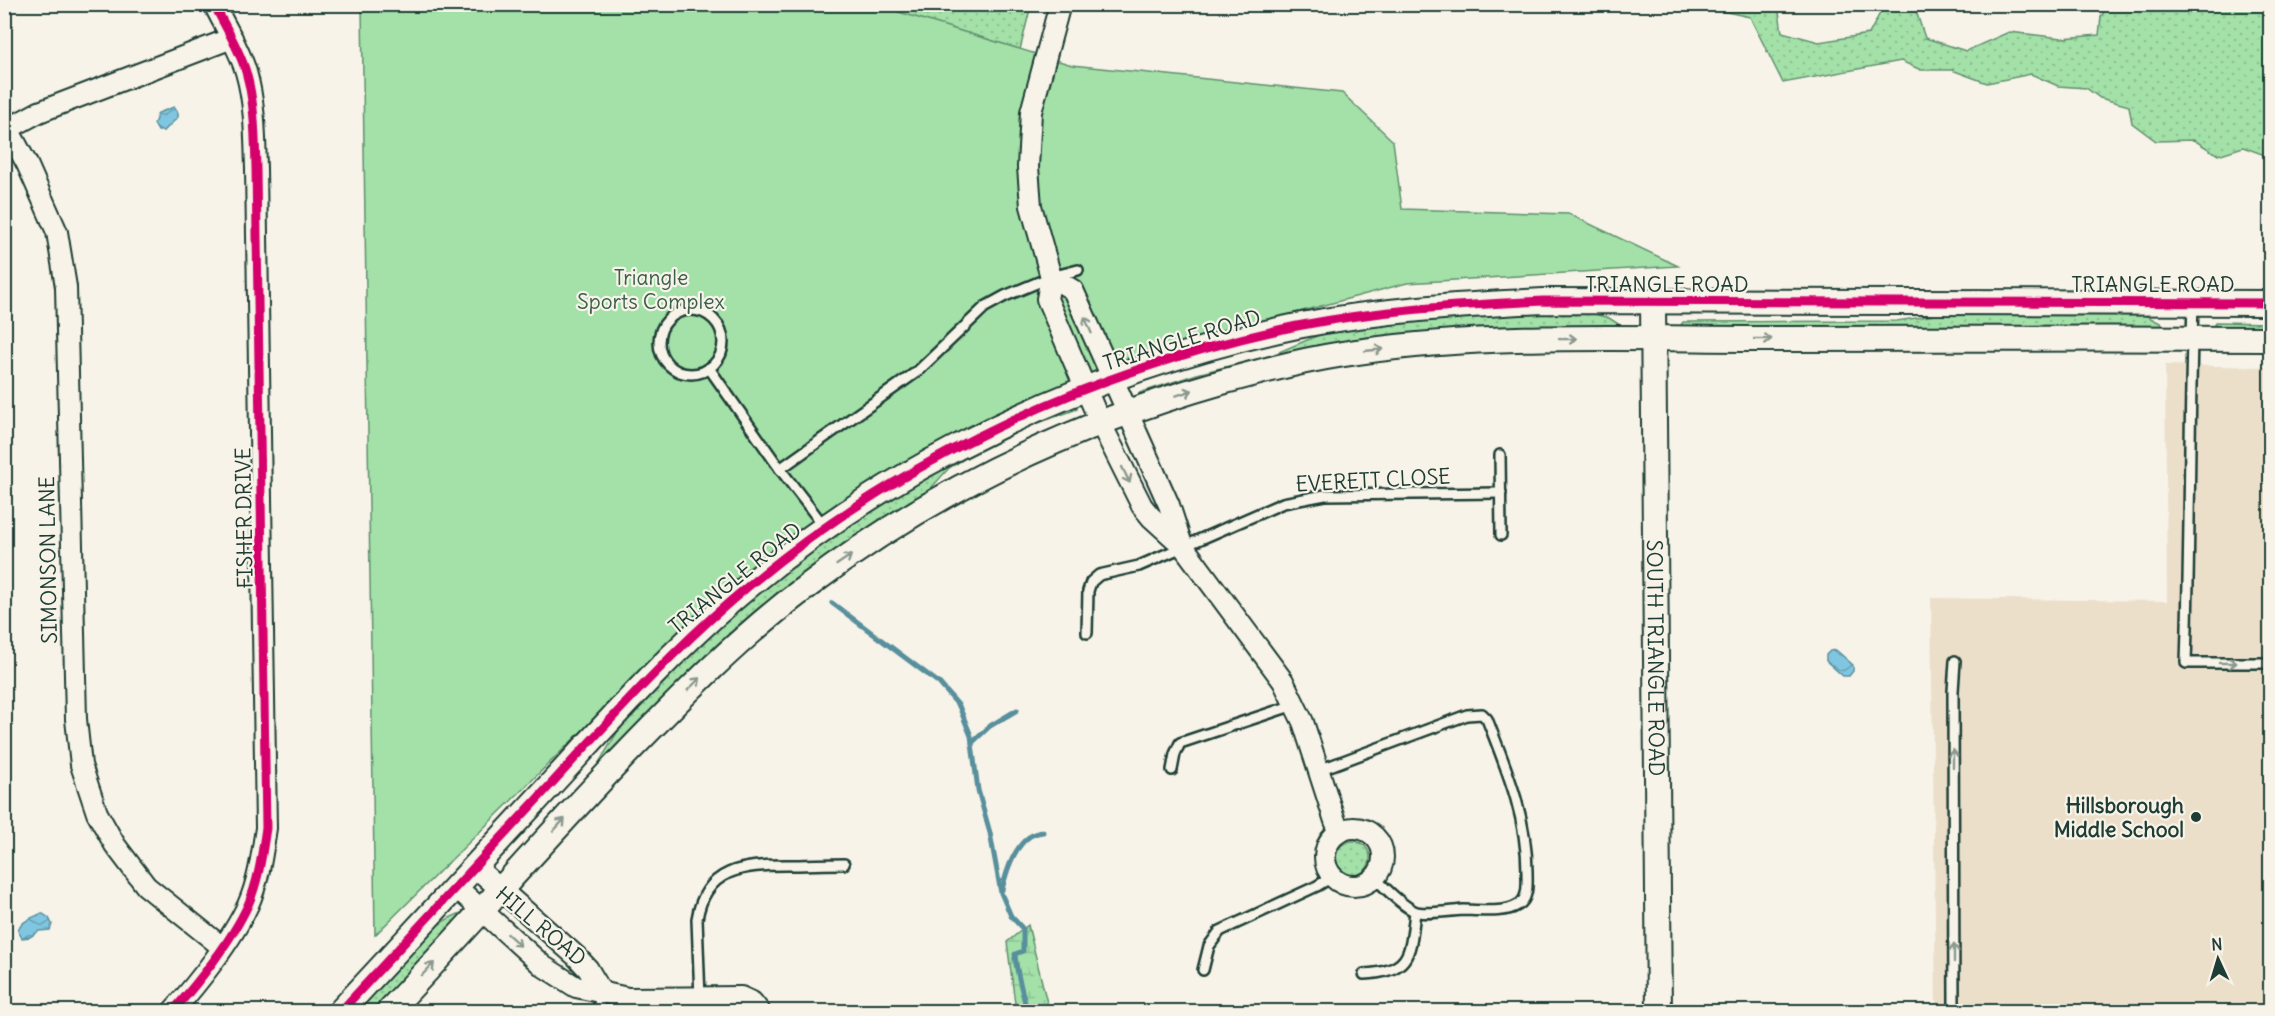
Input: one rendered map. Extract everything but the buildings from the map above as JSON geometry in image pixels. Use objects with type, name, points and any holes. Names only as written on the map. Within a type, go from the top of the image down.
[{"type":"street","name":"FISHER DRIVE","points":[[172,1011],[222,947],[248,905],[260,871],[266,828],[254,108],[246,72],[232,38],[214,4]]},
{"type":"street","points":[[1060,4],[1031,112],[1028,138],[1031,206],[1051,277],[1047,299],[1101,422],[1142,506],[1150,517],[1183,546],[1283,681],[1303,723],[1340,831]]},
{"type":"street","points":[[6,130],[39,112],[232,38]]},
{"type":"street","name":"SIMONSON LANE","points":[[6,130],[27,164],[57,232],[66,287],[75,719],[81,765],[97,813],[115,845],[146,886],[222,947]]},
{"type":"street","points":[[1051,277],[1073,290],[1168,505],[1183,546]]},
{"type":"street","name":"TRIANGLE ROAD","points":[[340,1011],[673,653],[777,563],[873,496],[933,460],[1042,406],[1112,378],[1231,342],[1297,326],[1426,307],[1543,301],[2271,303]]},
{"type":"street","name":"SOUTH TRIANGLE ROAD","points":[[1653,302],[1659,1011]]},
{"type":"street","points":[[388,1011],[567,816],[689,688],[805,588],[890,528],[949,492],[1016,458],[1128,412],[1263,371],[1355,352],[1487,340],[2271,339]]},
{"type":"street","points":[[1356,828],[1366,830],[1380,843],[1384,859],[1380,873],[1364,886],[1343,885],[1332,877],[1326,868],[1326,849],[1330,840],[1340,831],[1356,828]]},
{"type":"street","name":"HILL ROAD","points":[[474,866],[576,956],[588,969],[601,991]]},
{"type":"street","name":"HILL ROAD","points":[[455,886],[543,966],[576,987],[628,998],[701,1005],[741,997],[752,1002],[760,1011]]},
{"type":"lane","points":[[780,469],[918,371],[985,307],[1051,277],[1078,270]]},
{"type":"lane","points":[[2193,302],[2186,663],[2271,663]]},
{"type":"lane","points":[[685,310],[706,313],[721,329],[722,351],[717,361],[709,368],[700,373],[680,372],[664,359],[659,339],[667,321],[675,314],[685,310]]},
{"type":"lane","points":[[709,368],[780,469],[826,528]]},
{"type":"lane","points":[[1500,455],[1501,535]]},
{"type":"lane","name":"EVERETT CLOSE","points":[[1087,633],[1087,602],[1091,582],[1099,575],[1139,566],[1266,509],[1303,498],[1501,493]]},
{"type":"lane","points":[[1954,1011],[1953,691],[1955,661]]},
{"type":"lane","points":[[1172,770],[1180,743],[1294,705]]},
{"type":"lane","points":[[1319,770],[1467,715],[1482,714],[1487,719],[1520,807],[1527,852],[1526,894],[1518,905],[1503,909],[1415,912],[1387,890],[1376,878]]},
{"type":"lane","points":[[701,1005],[697,919],[704,896],[712,885],[726,874],[747,867],[844,864]]},
{"type":"lane","points":[[1203,970],[1209,946],[1220,931],[1332,877]]},
{"type":"lane","points":[[1364,974],[1393,970],[1404,960],[1410,952],[1415,912]]},
{"type":"lane","points":[[598,1011],[601,991]]},
{"type":"shaded area","points":[[2165,365],[2270,367],[2270,1011],[1936,1011],[1931,598],[2167,601]]},
{"type":"green space","name":"Triangle Sports Complex","points":[[362,5],[876,5],[1072,65],[1342,93],[1393,141],[1402,209],[1569,214],[1678,266],[1407,283],[1127,358],[836,504],[664,650],[375,935]]},
{"type":"green space","points":[[821,5],[1031,5],[1016,66]]},
{"type":"green space","points":[[1713,5],[1778,5],[1782,32],[1819,42],[1869,34],[1880,13],[1881,5],[1914,5],[1925,38],[1966,51],[2009,32],[2062,38],[2099,35],[2101,17],[2107,5],[2270,5],[2270,157],[2243,147],[2218,155],[2194,140],[2156,141],[2132,123],[2129,106],[2100,98],[2086,88],[2058,86],[2031,74],[1987,83],[1952,70],[1921,70],[1901,61],[1783,83],[1750,17],[1722,11]]},
{"type":"green space","points":[[1587,312],[1609,318],[1623,327],[1549,328],[1138,396],[1139,393],[1197,374],[1272,355],[1339,329],[1488,313]]},
{"type":"green space","points":[[2139,312],[2162,324],[2162,328],[1681,327],[1683,322],[1897,321],[1948,313]]},
{"type":"green space","points":[[2215,322],[2270,323],[2270,329],[2213,328]]},
{"type":"green space","points":[[1075,406],[1077,409],[1030,426],[949,468],[924,496],[799,578],[507,869],[505,867],[591,774],[631,713],[685,656],[745,602],[833,535],[926,476],[975,450]]},
{"type":"green space","points":[[1353,841],[1365,846],[1370,858],[1365,870],[1353,875],[1341,870],[1336,858],[1341,846]]},
{"type":"green space","points":[[464,912],[465,915],[375,1011],[352,1012],[418,941],[433,928]]},
{"type":"green space","points":[[1028,925],[1049,1011],[1016,1011],[1007,942]]},
{"type":"water","points":[[174,107],[178,117],[164,131],[158,131],[154,124],[158,113]]},
{"type":"water","points":[[1836,650],[1853,665],[1853,671],[1849,676],[1843,676],[1826,661],[1826,655]]},
{"type":"water","points":[[40,914],[49,918],[52,924],[50,930],[39,931],[30,937],[22,938],[18,931],[22,925]]},
{"type":"waterway","points":[[832,603],[939,683],[959,706],[971,736],[978,790],[990,833],[1001,893],[1011,916],[1023,929],[1023,951],[1015,954],[1027,1012]]},
{"type":"waterway","points":[[972,743],[990,726],[1017,710]]},
{"type":"waterway","points":[[1002,890],[1007,872],[1020,845],[1034,834],[1043,832]]},
{"type":"cycle path","points":[[172,1012],[214,961],[248,905],[260,867],[266,828],[254,120],[249,84],[243,63],[214,4]]},
{"type":"cycle path","points":[[340,1012],[618,711],[732,600],[793,550],[858,505],[926,464],[997,427],[1070,395],[1220,344],[1327,320],[1419,309],[1543,301],[2270,303]]},
{"type":"place","name":"Hillsborough Middle School","points":[[2196,817]]}]
